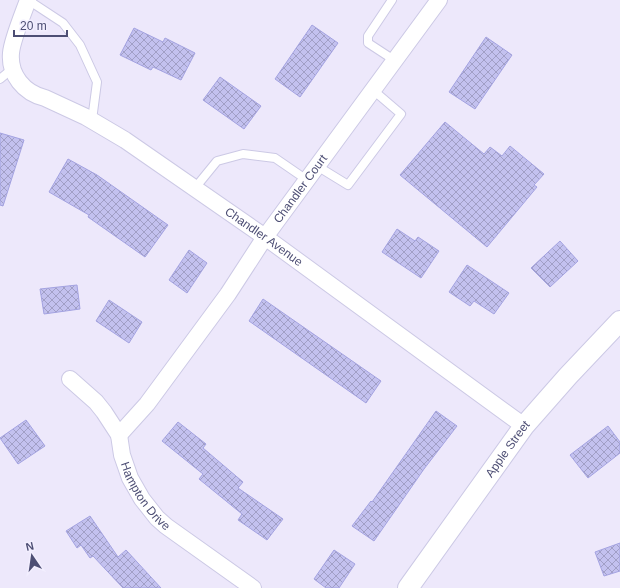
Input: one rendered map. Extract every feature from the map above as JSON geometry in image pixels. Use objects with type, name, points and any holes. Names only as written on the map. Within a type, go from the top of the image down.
[{"type":"street","name":"Chandler Avenue","points":[[28,0],[6,74],[17,80],[26,90],[38,97],[45,98],[92,120],[125,140],[265,237],[524,426]]},
{"type":"street","name":"Chandler Court","points":[[119,435],[147,404],[228,294],[265,237],[439,0]]},
{"type":"street","name":"Apple Street","points":[[408,588],[524,426],[568,376],[620,321]]},
{"type":"street","name":"Hampton Drive","points":[[70,379],[96,402],[119,435],[122,455],[130,478],[142,499],[157,518],[253,588]]},
{"type":"lane","points":[[28,0],[63,23],[80,46],[97,82],[92,120]]},
{"type":"lane","points":[[392,0],[368,36],[368,43],[394,60]]},
{"type":"lane","points":[[317,166],[348,185],[401,114],[373,90]]},
{"type":"lane","points":[[195,188],[217,161],[243,154],[275,158],[307,180]]},
{"type":"building","points":[[312,25],[338,43],[300,97],[275,79]]},
{"type":"building","points":[[134,28],[163,42],[165,38],[195,53],[181,80],[153,67],[151,70],[120,55]]},
{"type":"building","points":[[486,37],[512,55],[475,109],[449,92]]},
{"type":"building","points":[[220,77],[261,106],[244,129],[203,100]]},
{"type":"building","points":[[445,122],[484,154],[490,147],[502,156],[510,146],[544,174],[534,185],[537,187],[487,247],[400,175]]},
{"type":"building","points":[[0,133],[24,140],[3,206],[0,205]]},
{"type":"building","points":[[68,159],[97,175],[168,225],[145,257],[88,217],[89,215],[49,192]]},
{"type":"building","points":[[397,229],[415,241],[418,237],[439,251],[421,278],[382,252]]},
{"type":"building","points":[[560,241],[578,261],[550,287],[531,268]]},
{"type":"building","points":[[189,250],[207,263],[187,293],[169,280]]},
{"type":"building","points":[[467,265],[509,293],[494,314],[474,301],[470,306],[449,292]]},
{"type":"building","points":[[77,285],[80,309],[44,314],[40,289]]},
{"type":"building","points":[[263,299],[381,381],[366,403],[249,321]]},
{"type":"building","points":[[109,300],[142,322],[129,343],[96,321]]},
{"type":"building","points":[[436,411],[457,426],[424,469],[374,541],[352,526],[371,501],[372,502]]},
{"type":"building","points":[[26,420],[45,446],[18,464],[0,438]]},
{"type":"building","points":[[178,422],[206,444],[203,448],[243,482],[238,488],[283,519],[267,540],[238,520],[242,514],[199,479],[203,474],[162,441]]},
{"type":"building","points":[[608,426],[620,442],[620,453],[588,478],[570,455]]},
{"type":"building","points":[[90,516],[118,557],[126,550],[161,588],[123,588],[93,556],[90,558],[81,545],[77,548],[66,531]]},
{"type":"building","points":[[620,543],[620,571],[604,576],[595,552]]},
{"type":"building","points":[[334,550],[355,564],[339,588],[326,588],[314,579]]}]
